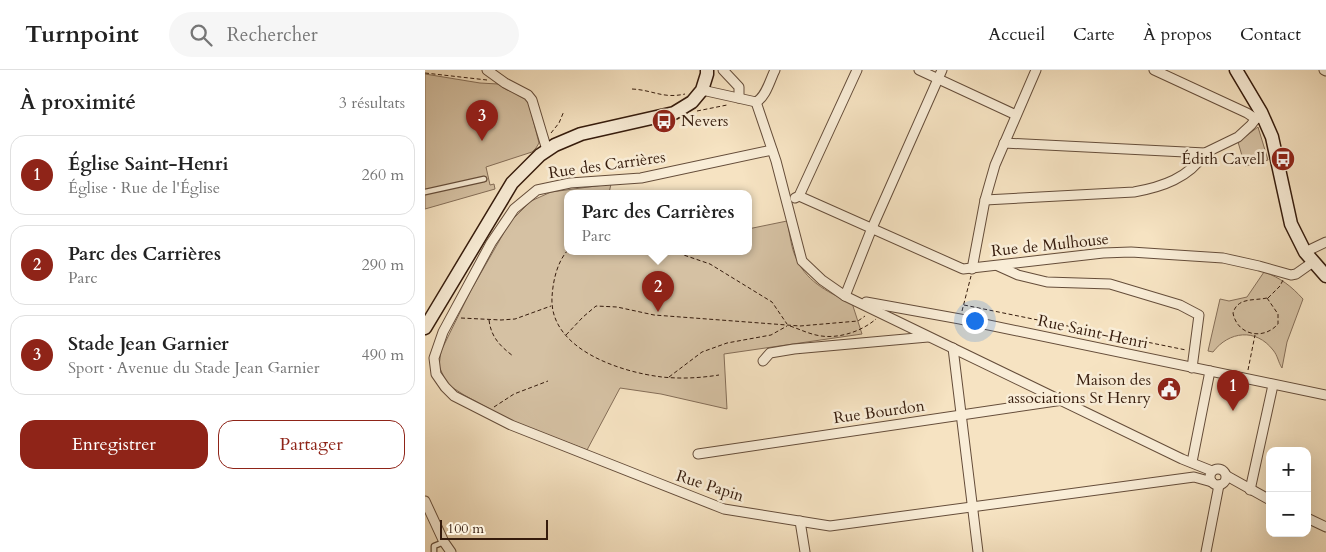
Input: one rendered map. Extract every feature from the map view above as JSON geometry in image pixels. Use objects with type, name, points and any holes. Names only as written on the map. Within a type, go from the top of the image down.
[{"type":"main road","points":[[425,328],[511,183],[545,145],[581,134],[674,113],[691,102],[707,70]]},
{"type":"main road","points":[[1236,70],[1259,116],[1272,137],[1291,224],[1309,257],[1326,276]]},
{"type":"street","points":[[487,70],[505,83],[528,95],[532,100],[545,145]]},
{"type":"street","points":[[723,70],[739,88],[739,98]]},
{"type":"street","points":[[697,92],[756,102],[763,95],[775,70]]},
{"type":"street","points":[[788,202],[799,196],[857,70]]},
{"type":"street","points":[[919,70],[940,74],[1016,115]]},
{"type":"street","points":[[973,268],[985,200],[995,165],[1036,70]]},
{"type":"street","points":[[1004,143],[1205,153],[1239,137],[1259,116],[1247,113],[1154,70]]},
{"type":"street","points":[[845,296],[872,228],[940,74]]},
{"type":"street","points":[[756,102],[788,202],[802,261],[822,280],[845,296],[1212,472]]},
{"type":"street","name":"Rue des Carrières","points":[[454,396],[436,374],[434,358],[443,332],[495,236],[514,208],[537,190],[571,183],[641,178],[772,150]]},
{"type":"street","points":[[985,200],[1147,190],[1177,178],[1192,169],[1205,153]]},
{"type":"street","name":"Rue de Mulhouse","points":[[799,196],[963,269],[1103,253],[1131,252],[1223,258],[1291,275],[1296,274],[1309,257],[1326,242]]},
{"type":"street","points":[[997,265],[1018,275],[1047,282],[1110,284],[1180,305],[1199,315],[1192,368]]},
{"type":"street","name":"Rue Saint-Henri","points":[[854,300],[960,319],[1326,395]]},
{"type":"street","points":[[763,361],[770,353],[794,349],[930,337]]},
{"type":"street","points":[[953,348],[978,552]]},
{"type":"street","points":[[1191,462],[1210,372]]},
{"type":"street","points":[[1250,490],[1273,384]]},
{"type":"street","name":"Rue Papin","points":[[454,396],[519,428],[724,509],[830,526],[1194,477],[1216,484]]},
{"type":"street","name":"Rue Bourdon","points":[[698,454],[1064,400]]},
{"type":"street","points":[[1206,552],[1216,484],[1210,477],[1212,472],[1217,469],[1222,470],[1227,476],[1266,498]]},
{"type":"street","points":[[1216,484],[1224,483],[1227,476]]},
{"type":"street","points":[[425,501],[444,542],[451,552]]},
{"type":"street","points":[[1311,520],[1326,527]]},
{"type":"street","points":[[800,522],[805,552]]},
{"type":"lane","points":[[425,192],[484,179]]},
{"type":"lane","points":[[434,552],[434,546],[444,542]]},
{"type":"path","points":[[425,73],[489,81]]},
{"type":"path","points":[[632,89],[645,90],[666,97],[697,92]]},
{"type":"path","points":[[693,112],[727,105]]},
{"type":"path","points":[[545,145],[564,111]]},
{"type":"path","points":[[564,255],[553,287],[551,306],[557,325],[566,335],[590,354],[613,366],[639,373],[697,378],[719,375]]},
{"type":"path","points":[[684,255],[710,264],[772,302],[788,325],[815,335],[838,335],[860,330],[874,321],[881,312]]},
{"type":"path","points":[[960,319],[973,268]]},
{"type":"path","points":[[1267,298],[1278,314],[1278,324],[1269,332],[1256,334],[1237,325],[1233,313],[1239,303],[1244,300],[1267,298],[1280,286]]},
{"type":"path","points":[[964,304],[1195,352]]},
{"type":"path","points":[[450,318],[515,319],[551,306]]},
{"type":"path","points":[[566,335],[583,316],[596,306],[617,307],[654,315],[788,325],[823,325],[858,321]]},
{"type":"path","points":[[489,320],[492,334],[498,344],[513,356]]},
{"type":"path","points":[[668,377],[702,352],[727,344],[771,335],[788,325]]},
{"type":"path","points":[[1245,378],[1256,334]]},
{"type":"path","points":[[488,413],[514,394],[548,381]]},
{"type":"shaded area","points":[[425,74],[498,84],[507,90],[522,95],[528,100],[539,143],[532,152],[486,167],[490,185],[494,184],[495,189],[425,209]]},
{"type":"shaded area","points":[[1258,127],[1268,160],[1245,166],[1238,142]]},
{"type":"shaded area","points":[[611,184],[610,190],[566,190]]},
{"type":"shaded area","points":[[564,190],[564,255],[752,255],[752,228],[787,221],[793,251],[802,268],[821,287],[852,303],[862,334],[724,354],[727,409],[661,394],[620,388],[587,450],[514,422],[447,384],[439,366],[441,351],[470,292],[510,222],[531,201],[551,192]]},
{"type":"shaded area","points":[[1264,272],[1285,283],[1303,299],[1287,342],[1282,368],[1273,350],[1259,338],[1251,335],[1235,336],[1219,345],[1213,352],[1208,351],[1220,299],[1229,301],[1247,297]]},
{"type":"place","name":"Nevers","points":[[664,121]]},
{"type":"place","name":"Stade Jean Garnier","points":[[482,141]]},
{"type":"place","name":"Édith Cavell","points":[[1283,159]]},
{"type":"place","name":"Parc des Carrières","points":[[658,312]]},
{"type":"place","name":"Maison des associations St Henry","points":[[1169,389]]},
{"type":"place","name":"Église Saint-Henri","points":[[1233,411]]}]
